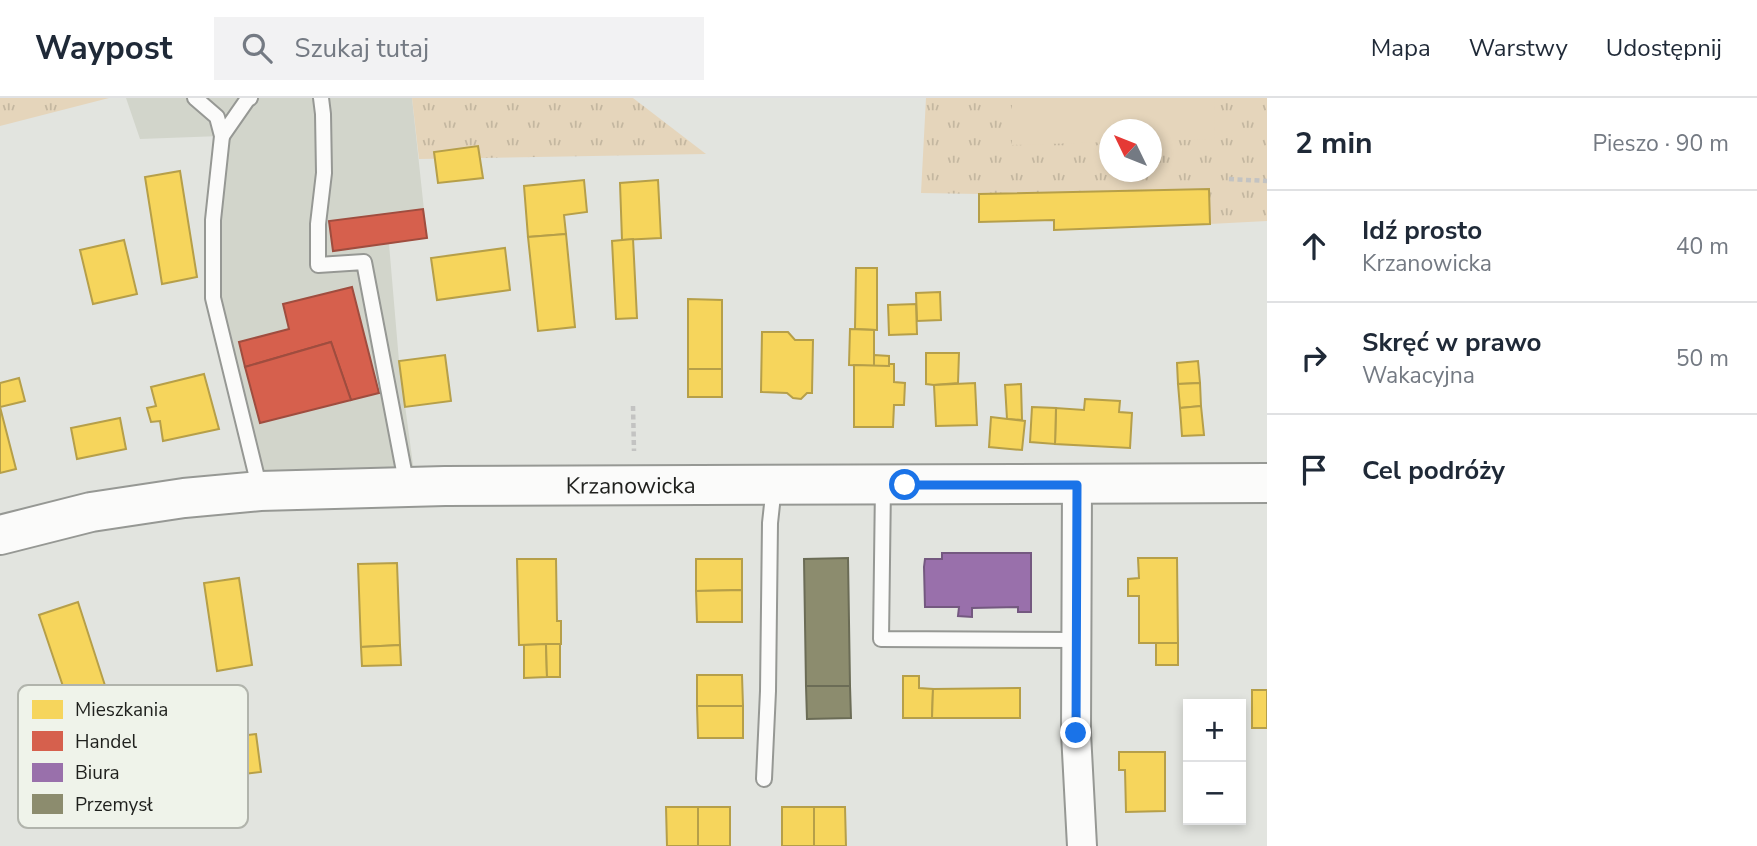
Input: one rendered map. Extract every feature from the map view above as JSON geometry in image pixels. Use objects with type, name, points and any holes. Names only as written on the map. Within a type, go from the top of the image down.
[{"type":"street","name":"Krzanowicka","points":[[0,535],[91,512],[184,498],[260,491],[407,487],[1267,483]]},
{"type":"street","points":[[1077,485],[1076,733],[1082,846]]},
{"type":"lane","points":[[195,98],[217,117],[222,136],[213,220],[213,298],[260,491]]},
{"type":"lane","points":[[222,136],[250,98]]},
{"type":"lane","points":[[310,98],[323,114]]},
{"type":"lane","points":[[321,98],[324,173],[318,224],[318,265],[364,262],[407,487]]},
{"type":"lane","points":[[764,779],[770,523],[775,485]]},
{"type":"lane","points":[[883,485],[881,639],[1076,640]]},
{"type":"path","points":[[1229,179],[1267,181]]},
{"type":"path","points":[[634,406],[634,463]]},
{"type":"shaded area","points":[[126,98],[412,98],[427,238],[389,244],[399,361],[416,487],[260,491],[213,298],[221,136],[140,139]]},
{"type":"green space","points":[[0,98],[109,98],[0,126]]},
{"type":"green space","points":[[412,98],[633,98],[706,154],[419,159]]},
{"type":"green space","points":[[926,98],[1267,98],[1267,221],[1210,224],[1209,189],[921,193]]},
{"type":"green space","points":[[1012,98],[1214,98],[1215,139],[1162,141],[1162,119],[1099,119],[1099,142],[1012,145]]},
{"type":"building: Mieszkania","points":[[478,146],[483,178],[438,183],[434,152]]},
{"type":"building: Mieszkania","points":[[180,171],[197,277],[162,284],[145,177]]},
{"type":"building: Mieszkania","points":[[584,180],[587,212],[564,215],[566,234],[528,237],[524,186]]},
{"type":"building: Mieszkania","points":[[658,180],[661,238],[622,240],[620,183]]},
{"type":"building: Mieszkania","points":[[1209,189],[1210,224],[1054,230],[1054,220],[979,222],[979,194]]},
{"type":"building: Mieszkania","points":[[566,234],[575,327],[538,331],[528,237]]},
{"type":"building: Mieszkania","points":[[633,239],[637,318],[616,319],[612,241]]},
{"type":"building: Mieszkania","points":[[124,240],[137,294],[93,304],[80,250]]},
{"type":"building: Mieszkania","points":[[505,248],[510,290],[437,300],[431,258]]},
{"type":"building: Mieszkania","points":[[856,268],[877,268],[877,330],[855,329]]},
{"type":"building: Mieszkania","points":[[940,292],[941,320],[917,321],[916,293]]},
{"type":"building: Mieszkania","points":[[688,299],[722,300],[722,369],[688,369]]},
{"type":"building: Mieszkania","points":[[916,304],[917,334],[889,335],[888,305]]},
{"type":"building: Mieszkania","points":[[850,329],[874,330],[874,366],[849,365]]},
{"type":"building: Mieszkania","points":[[762,332],[788,332],[795,340],[813,340],[812,393],[807,393],[801,399],[793,398],[787,393],[761,392]]},
{"type":"building: Mieszkania","points":[[926,353],[959,353],[958,383],[926,384]]},
{"type":"building: Mieszkania","points":[[445,355],[451,401],[405,407],[399,361]]},
{"type":"building: Mieszkania","points":[[874,355],[889,356],[889,366],[874,366]]},
{"type":"building: Mieszkania","points":[[1198,361],[1200,383],[1178,384],[1177,363]]},
{"type":"building: Mieszkania","points":[[894,364],[894,382],[905,383],[904,405],[894,405],[893,427],[854,427],[854,365]]},
{"type":"building: Mieszkania","points":[[688,369],[722,369],[722,397],[688,397]]},
{"type":"building: Mieszkania","points":[[204,374],[219,429],[163,441],[160,421],[151,422],[147,408],[156,406],[151,387]]},
{"type":"building: Mieszkania","points":[[19,378],[25,401],[0,407],[0,383]]},
{"type":"building: Mieszkania","points":[[975,383],[977,425],[936,426],[934,385]]},
{"type":"building: Mieszkania","points":[[1200,383],[1201,406],[1180,408],[1178,384]]},
{"type":"building: Mieszkania","points":[[1021,384],[1022,420],[1007,419],[1005,385]]},
{"type":"building: Mieszkania","points":[[1085,399],[1120,401],[1119,412],[1132,413],[1130,448],[1055,444],[1056,408],[1084,410]]},
{"type":"building: Mieszkania","points":[[1201,406],[1204,435],[1182,436],[1180,408]]},
{"type":"building: Mieszkania","points":[[0,407],[16,469],[0,473]]},
{"type":"building: Mieszkania","points":[[1032,407],[1056,408],[1055,444],[1030,442]]},
{"type":"building: Mieszkania","points":[[991,417],[1025,421],[1022,450],[989,447]]},
{"type":"building: Mieszkania","points":[[120,418],[126,449],[77,459],[71,428]]},
{"type":"building: Mieszkania","points":[[1138,558],[1177,558],[1178,643],[1139,643],[1139,596],[1128,596],[1128,579],[1139,578]]},
{"type":"building: Mieszkania","points":[[517,559],[556,559],[557,621],[561,621],[561,644],[519,645]]},
{"type":"building: Mieszkania","points":[[696,559],[742,559],[742,590],[696,591]]},
{"type":"building: Mieszkania","points":[[397,563],[400,645],[361,647],[358,564]]},
{"type":"building: Mieszkania","points":[[239,578],[252,665],[217,671],[204,583]]},
{"type":"building: Mieszkania","points":[[742,590],[742,622],[697,622],[696,591]]},
{"type":"building: Mieszkania","points":[[78,602],[105,685],[63,685],[39,615]]},
{"type":"building: Mieszkania","points":[[1156,643],[1178,643],[1178,665],[1156,665]]},
{"type":"building: Mieszkania","points":[[546,644],[547,677],[524,678],[524,645]]},
{"type":"building: Mieszkania","points":[[546,644],[560,644],[560,677],[547,677]]},
{"type":"building: Mieszkania","points":[[400,645],[401,665],[362,666],[361,647]]},
{"type":"building: Mieszkania","points":[[697,675],[742,675],[743,706],[697,706]]},
{"type":"building: Mieszkania","points":[[903,676],[919,676],[919,688],[933,689],[932,718],[903,718]]},
{"type":"building: Mieszkania","points":[[1020,688],[1020,718],[932,718],[933,689]]},
{"type":"building: Mieszkania","points":[[1252,690],[1267,690],[1267,728],[1252,728]]},
{"type":"building: Mieszkania","points":[[697,706],[743,706],[743,738],[698,738]]},
{"type":"building: Mieszkania","points":[[256,734],[261,772],[248,774],[248,735]]},
{"type":"building: Mieszkania","points":[[1119,752],[1165,752],[1165,811],[1126,812],[1125,770],[1119,770]]},
{"type":"building: Mieszkania","points":[[666,807],[698,807],[698,846],[667,846]]},
{"type":"building: Mieszkania","points":[[698,807],[730,807],[730,846],[698,846]]},
{"type":"building: Mieszkania","points":[[782,807],[814,807],[814,846],[782,846]]},
{"type":"building: Mieszkania","points":[[814,807],[845,807],[846,846],[814,846]]},
{"type":"building: Handel","points":[[423,209],[427,238],[333,251],[329,221]]},
{"type":"building: Handel","points":[[352,287],[379,393],[351,400],[331,342],[245,367],[239,342],[289,329],[283,304]]},
{"type":"building: Handel","points":[[331,342],[351,400],[260,423],[245,367]]},
{"type":"building: Biura","points":[[942,553],[1031,553],[1031,612],[1018,612],[1018,607],[972,608],[972,617],[958,616],[959,607],[925,607],[925,559],[942,559]]},
{"type":"building: Przemysł","points":[[848,558],[850,686],[806,686],[804,559]]},
{"type":"building: Przemysł","points":[[806,686],[850,686],[851,718],[807,719]]},
{"type":"route","points":[[905,485],[1077,485],[1076,733]]}]
